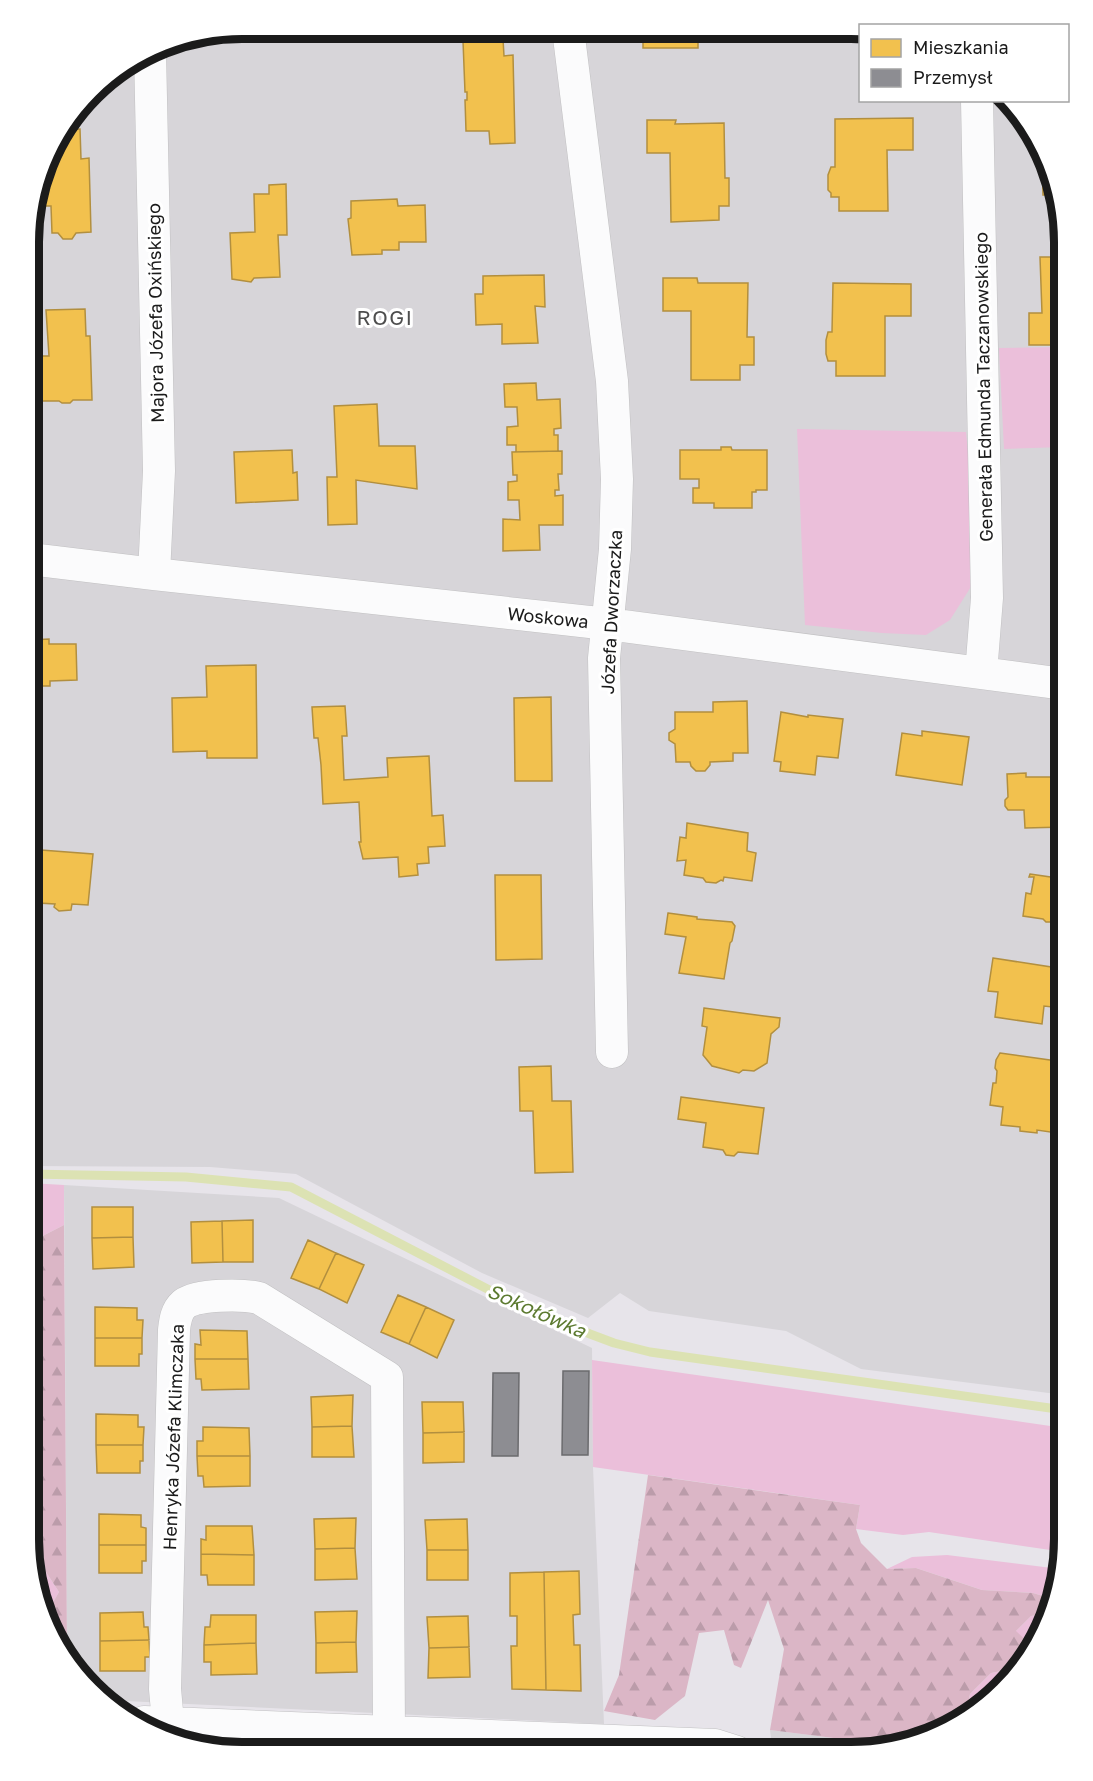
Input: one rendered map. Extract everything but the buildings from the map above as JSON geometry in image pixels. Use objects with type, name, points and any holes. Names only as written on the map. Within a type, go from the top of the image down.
[{"type":"street","name":"Józefa Dworzaczka","points":[[569,39],[612,381],[616,502],[615,549],[604,658],[612,1052]]},
{"type":"street","name":"Majora Józefa Oxińskiego","points":[[150,61],[159,471],[154,574]]},
{"type":"street","name":"Generała Edmunda Taczanowskiego","points":[[977,102],[987,598],[981,673]]},
{"type":"street","name":"Woskowa","points":[[39,559],[608,624],[1054,683]]},
{"type":"street","name":"Henryka Józefa Klimczaka","points":[[156,1723],[166,1653],[176,1316],[184,1304],[205,1297],[245,1295],[259,1298],[387,1377],[389,1732]]},
{"type":"street","points":[[156,1723],[640,1742]]},
{"type":"shaded area","points":[[242,39],[859,40],[859,102],[998,102],[1012,118],[1039,164],[1050,202],[1054,229],[1054,1394],[861,1369],[786,1331],[649,1311],[620,1293],[588,1318],[482,1273],[296,1174],[210,1167],[39,1166],[39,242],[46,189],[54,164],[81,118],[108,89],[140,66],[164,54],[189,46]]},
{"type":"shaded area","points":[[1054,347],[1054,447],[1004,449],[999,348]]},
{"type":"shaded area","points":[[797,429],[966,432],[970,472],[974,582],[950,620],[926,635],[805,625]]},
{"type":"shaded area","points":[[39,1184],[64,1185],[64,1225],[39,1238]]},
{"type":"shaded area","points":[[64,1185],[279,1198],[592,1348],[593,1467],[604,1724],[119,1701],[98,1683],[67,1641]]},
{"type":"shaded area","points":[[592,1360],[1054,1427],[1054,1551],[929,1532],[903,1535],[856,1529],[860,1505],[593,1467]]},
{"type":"shaded area","points":[[39,1534],[46,1572],[59,1592],[51,1606],[43,1579]]},
{"type":"shaded area","points":[[947,1555],[1052,1568],[1045,1597],[1033,1593],[982,1590],[916,1568],[887,1569],[912,1557]]},
{"type":"shaded area","points":[[1039,1615],[1026,1641],[1015,1632],[1031,1616]]},
{"type":"shaded area","points":[[1006,1670],[985,1692],[968,1705],[970,1694],[991,1673]]},
{"type":"shaded area","points":[[770,1730],[865,1742],[864,1742],[772,1742]]},
{"type":"green space","points":[[64,1225],[67,1641],[51,1606],[59,1592],[46,1572],[39,1534],[39,1238]]},
{"type":"green space","points":[[648,1475],[860,1505],[856,1529],[861,1543],[887,1569],[916,1568],[982,1590],[1033,1593],[1045,1597],[1039,1615],[1031,1616],[1016,1631],[1026,1641],[1006,1670],[991,1673],[970,1694],[968,1705],[964,1708],[929,1727],[891,1738],[865,1742],[770,1730],[784,1649],[768,1600],[741,1668],[734,1665],[724,1630],[699,1633],[685,1696],[655,1720],[604,1711],[619,1675]]},
{"type":"waterway","name":"Sokołówka","points":[[39,1174],[186,1177],[291,1187],[499,1295],[614,1343],[650,1352],[1054,1409]]},
{"type":"district","name":"ROGI","points":[[385,317]]}]
